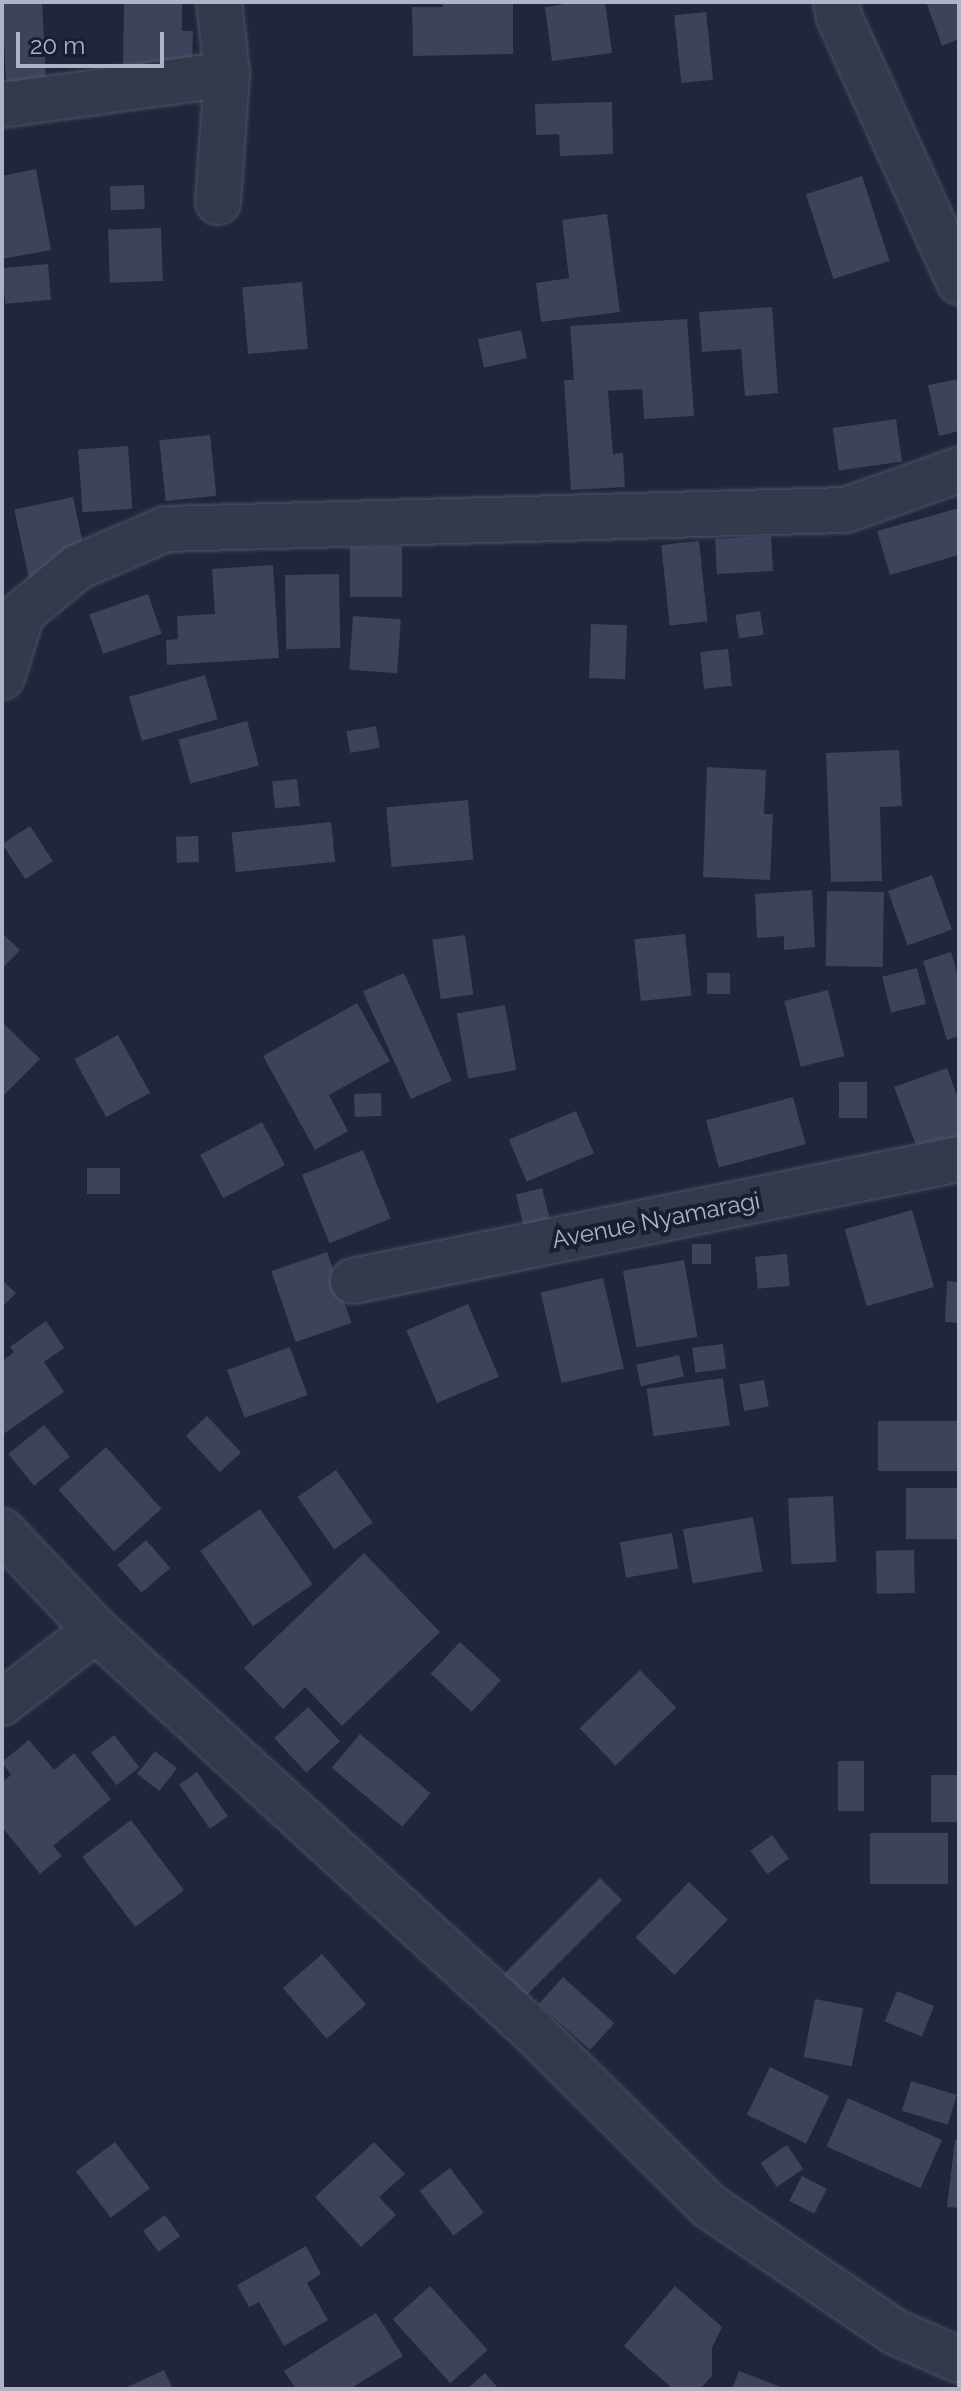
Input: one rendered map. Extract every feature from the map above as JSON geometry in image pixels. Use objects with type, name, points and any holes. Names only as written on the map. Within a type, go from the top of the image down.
[{"type":"street","points":[[218,202],[227,74],[219,2]]},
{"type":"street","points":[[836,2],[839,17],[959,282]]},
{"type":"street","points":[[2,105],[227,74]]},
{"type":"street","points":[[2,677],[22,613],[78,567],[166,529],[846,510],[959,470]]},
{"type":"street","name":"Avenue Nyamaragi","points":[[353,1281],[959,1159]]},
{"type":"street","points":[[2,1531],[96,1630],[533,2031],[709,2206],[895,2332],[959,2360]]},
{"type":"street","points":[[2,1703],[96,1630]]},
{"type":"building","points":[[42,2],[47,90],[7,92],[2,4]]},
{"type":"building","points":[[124,2],[182,2],[182,31],[193,31],[192,69],[123,67]]},
{"type":"building","points":[[442,2],[513,2],[513,54],[413,56],[412,7],[443,7]]},
{"type":"building","points":[[605,2],[612,53],[552,61],[545,7]]},
{"type":"building","points":[[926,2],[959,2],[959,39],[942,46]]},
{"type":"building","points":[[706,12],[713,80],[681,83],[674,15]]},
{"type":"building","points":[[612,102],[613,154],[560,156],[559,134],[536,135],[535,104]]},
{"type":"building","points":[[36,169],[51,250],[2,259],[2,176]]},
{"type":"building","points":[[862,176],[890,261],[833,279],[806,194]]},
{"type":"building","points":[[144,185],[145,209],[111,210],[110,186]]},
{"type":"building","points":[[607,214],[620,312],[541,322],[536,283],[569,278],[562,220]]},
{"type":"building","points":[[161,228],[163,281],[110,283],[108,230]]},
{"type":"building","points":[[48,264],[51,300],[5,304],[2,268]]},
{"type":"building","points":[[302,282],[308,349],[248,354],[242,287]]},
{"type":"building","points":[[772,307],[778,393],[745,396],[741,349],[702,352],[699,312]]},
{"type":"building","points":[[687,319],[694,416],[644,419],[642,389],[608,391],[613,454],[623,453],[625,487],[571,490],[564,380],[574,380],[570,326]]},
{"type":"building","points":[[521,330],[527,358],[484,368],[478,339]]},
{"type":"building","points":[[959,379],[959,431],[939,436],[928,385]]},
{"type":"building","points":[[896,419],[902,462],[839,470],[833,428]]},
{"type":"building","points":[[210,435],[216,496],[166,501],[159,440]]},
{"type":"building","points":[[128,446],[132,509],[83,512],[78,449]]},
{"type":"building","points":[[73,497],[88,568],[29,581],[14,509]]},
{"type":"building","points":[[959,508],[959,555],[890,575],[877,531]]},
{"type":"building","points":[[771,536],[773,571],[717,574],[715,539]]},
{"type":"building","points":[[699,541],[707,622],[670,626],[661,545]]},
{"type":"building","points":[[350,547],[402,547],[402,597],[350,597]]},
{"type":"building","points":[[273,565],[279,658],[167,665],[166,640],[178,639],[177,616],[215,614],[212,569]]},
{"type":"building","points":[[339,574],[340,648],[286,649],[285,575]]},
{"type":"building","points":[[148,594],[162,634],[103,654],[89,614]]},
{"type":"building","points":[[760,611],[764,635],[739,639],[735,615]]},
{"type":"building","points":[[353,616],[401,619],[397,673],[349,670]]},
{"type":"building","points":[[591,624],[627,625],[625,679],[589,678]]},
{"type":"building","points":[[728,649],[732,686],[704,689],[700,652]]},
{"type":"building","points":[[205,675],[218,719],[142,741],[129,697]]},
{"type":"building","points":[[247,721],[259,765],[190,784],[178,739]]},
{"type":"building","points":[[376,726],[380,748],[350,753],[346,731]]},
{"type":"building","points":[[899,750],[902,806],[880,807],[882,881],[831,882],[826,753]]},
{"type":"building","points":[[707,767],[766,770],[764,814],[773,814],[770,880],[703,877]]},
{"type":"building","points":[[297,779],[300,806],[275,808],[272,782]]},
{"type":"building","points":[[468,800],[473,860],[392,867],[386,807]]},
{"type":"building","points":[[331,822],[335,862],[236,872],[232,832]]},
{"type":"building","points":[[30,826],[53,861],[25,879],[2,844]]},
{"type":"building","points":[[198,836],[199,862],[177,863],[176,837]]},
{"type":"building","points":[[932,875],[952,930],[908,946],[888,891]]},
{"type":"building","points":[[812,890],[815,947],[784,950],[784,936],[757,938],[755,894]]},
{"type":"building","points":[[827,891],[884,892],[883,967],[826,966]]},
{"type":"building","points":[[2,933],[20,950],[2,969]]},
{"type":"building","points":[[685,934],[691,996],[641,1001],[634,939]]},
{"type":"building","points":[[465,935],[473,994],[441,999],[432,940]]},
{"type":"building","points":[[951,952],[959,979],[959,1036],[947,1040],[923,961]]},
{"type":"building","points":[[917,968],[926,1004],[891,1013],[882,977]]},
{"type":"building","points":[[404,973],[452,1081],[411,1099],[363,991]]},
{"type":"building","points":[[707,973],[730,973],[730,994],[707,994]]},
{"type":"building","points":[[828,990],[844,1056],[801,1067],[784,1001]]},
{"type":"building","points":[[357,1003],[390,1061],[329,1095],[348,1131],[315,1150],[263,1056]]},
{"type":"building","points":[[505,1005],[516,1070],[468,1079],[457,1014]]},
{"type":"building","points":[[2,1022],[40,1059],[2,1097]]},
{"type":"building","points":[[118,1035],[150,1093],[106,1117],[74,1059]]},
{"type":"building","points":[[947,1068],[959,1101],[959,1153],[924,1166],[894,1087]]},
{"type":"building","points":[[839,1082],[867,1082],[867,1118],[839,1118]]},
{"type":"building","points":[[381,1093],[382,1116],[355,1117],[354,1094]]},
{"type":"building","points":[[793,1097],[806,1144],[719,1168],[706,1120]]},
{"type":"building","points":[[576,1111],[594,1153],[527,1182],[509,1140]]},
{"type":"building","points":[[262,1122],[285,1165],[223,1198],[200,1155]]},
{"type":"building","points":[[363,1150],[391,1219],[330,1243],[302,1175]]},
{"type":"building","points":[[87,1168],[120,1168],[120,1194],[87,1194]]},
{"type":"building","points":[[542,1188],[550,1219],[524,1226],[516,1195]]},
{"type":"building","points":[[912,1210],[934,1287],[867,1306],[845,1229]]},
{"type":"building","points":[[692,1244],[711,1244],[711,1264],[692,1264]]},
{"type":"building","points":[[327,1252],[351,1323],[296,1342],[271,1271]]},
{"type":"building","points":[[787,1254],[790,1286],[758,1289],[755,1257]]},
{"type":"building","points":[[684,1260],[698,1337],[636,1348],[623,1271]]},
{"type":"building","points":[[603,1278],[624,1369],[562,1383],[541,1292]]},
{"type":"building","points":[[2,1280],[16,1293],[2,1307]]},
{"type":"building","points":[[947,1281],[959,1282],[959,1323],[945,1322]]},
{"type":"building","points":[[468,1304],[499,1377],[437,1403],[406,1330]]},
{"type":"building","points":[[46,1321],[64,1348],[44,1362],[64,1392],[2,1435],[2,1361],[14,1352],[10,1347]]},
{"type":"building","points":[[723,1344],[726,1369],[695,1373],[692,1348]]},
{"type":"building","points":[[290,1347],[307,1395],[244,1418],[227,1370]]},
{"type":"building","points":[[679,1355],[684,1376],[641,1386],[636,1365]]},
{"type":"building","points":[[723,1378],[730,1426],[653,1436],[647,1389]]},
{"type":"building","points":[[764,1380],[769,1407],[744,1411],[739,1384]]},
{"type":"building","points":[[207,1416],[241,1453],[220,1472],[186,1436]]},
{"type":"building","points":[[878,1421],[959,1421],[959,1471],[878,1471]]},
{"type":"building","points":[[44,1425],[70,1457],[34,1486],[8,1454]]},
{"type":"building","points":[[106,1447],[162,1509],[114,1552],[58,1490]]},
{"type":"building","points":[[336,1470],[373,1522],[334,1549],[297,1497]]},
{"type":"building","points":[[906,1488],[959,1488],[959,1539],[906,1539]]},
{"type":"building","points":[[833,1496],[836,1562],[792,1564],[788,1498]]},
{"type":"building","points":[[260,1509],[313,1584],[253,1626],[200,1551]]},
{"type":"building","points":[[753,1517],[763,1571],[693,1583],[683,1529]]},
{"type":"building","points":[[672,1533],[678,1568],[626,1578],[620,1542]]},
{"type":"building","points":[[146,1540],[170,1568],[142,1593],[117,1565]]},
{"type":"building","points":[[914,1550],[915,1593],[877,1594],[876,1551]]},
{"type":"building","points":[[364,1553],[440,1632],[342,1726],[305,1687],[283,1709],[244,1668]]},
{"type":"building","points":[[460,1642],[501,1680],[472,1712],[431,1673]]},
{"type":"building","points":[[640,1670],[676,1707],[616,1766],[580,1728]]},
{"type":"building","points":[[308,1707],[340,1741],[306,1773],[274,1738]]},
{"type":"building","points":[[360,1734],[430,1793],[402,1827],[332,1768]]},
{"type":"building","points":[[114,1735],[139,1767],[116,1785],[91,1753]]},
{"type":"building","points":[[29,1740],[54,1770],[74,1753],[111,1799],[53,1846],[62,1856],[40,1874],[2,1827],[2,1782],[11,1775],[2,1762]]},
{"type":"building","points":[[155,1751],[177,1768],[159,1791],[137,1774]]},
{"type":"building","points":[[838,1761],[864,1761],[864,1811],[838,1811]]},
{"type":"building","points":[[197,1772],[228,1816],[210,1829],[179,1785]]},
{"type":"building","points":[[931,1775],[959,1775],[959,1822],[931,1822]]},
{"type":"building","points":[[131,1820],[184,1890],[135,1927],[82,1857]]},
{"type":"building","points":[[870,1833],[948,1833],[948,1884],[870,1884]]},
{"type":"building","points":[[772,1835],[789,1858],[767,1874],[750,1851]]},
{"type":"building","points":[[600,1878],[622,1900],[526,1996],[504,1974]]},
{"type":"building","points":[[689,1882],[728,1920],[674,1975],[636,1937]]},
{"type":"building","points":[[322,1954],[366,2005],[327,2039],[283,1988]]},
{"type":"building","points":[[563,1977],[614,2023],[590,2050],[539,2004]]},
{"type":"building","points":[[897,1991],[934,2006],[922,2037],[885,2022]]},
{"type":"building","points":[[815,1999],[863,2008],[852,2066],[804,2057]]},
{"type":"building","points":[[770,2067],[829,2096],[806,2144],[747,2115]]},
{"type":"building","points":[[911,2081],[957,2095],[948,2125],[902,2111]]},
{"type":"building","points":[[848,2098],[942,2140],[921,2188],[826,2146]]},
{"type":"building","points":[[955,2140],[959,2140],[959,2208],[947,2207]]},
{"type":"building","points":[[115,2142],[150,2188],[111,2218],[76,2171]]},
{"type":"building","points":[[374,2142],[405,2174],[379,2197],[396,2215],[361,2247],[315,2197]]},
{"type":"building","points":[[787,2145],[803,2169],[777,2187],[760,2163]]},
{"type":"building","points":[[450,2168],[484,2213],[453,2236],[420,2191]]},
{"type":"building","points":[[802,2176],[827,2189],[814,2214],[789,2201]]},
{"type":"building","points":[[165,2215],[180,2236],[158,2252],[143,2231]]},
{"type":"building","points":[[306,2246],[321,2274],[307,2283],[328,2320],[284,2346],[259,2302],[249,2307],[237,2285]]},
{"type":"building","points":[[430,2286],[488,2350],[450,2383],[393,2319]]},
{"type":"building","points":[[675,2286],[722,2327],[712,2348],[712,2376],[700,2389],[673,2389],[624,2346]]},
{"type":"building","points":[[376,2313],[403,2356],[350,2389],[296,2389],[284,2371]]},
{"type":"building","points":[[164,2370],[173,2389],[123,2389]]},
{"type":"building","points":[[739,2371],[786,2389],[732,2389]]},
{"type":"building","points":[[485,2373],[499,2389],[467,2389]]}]
